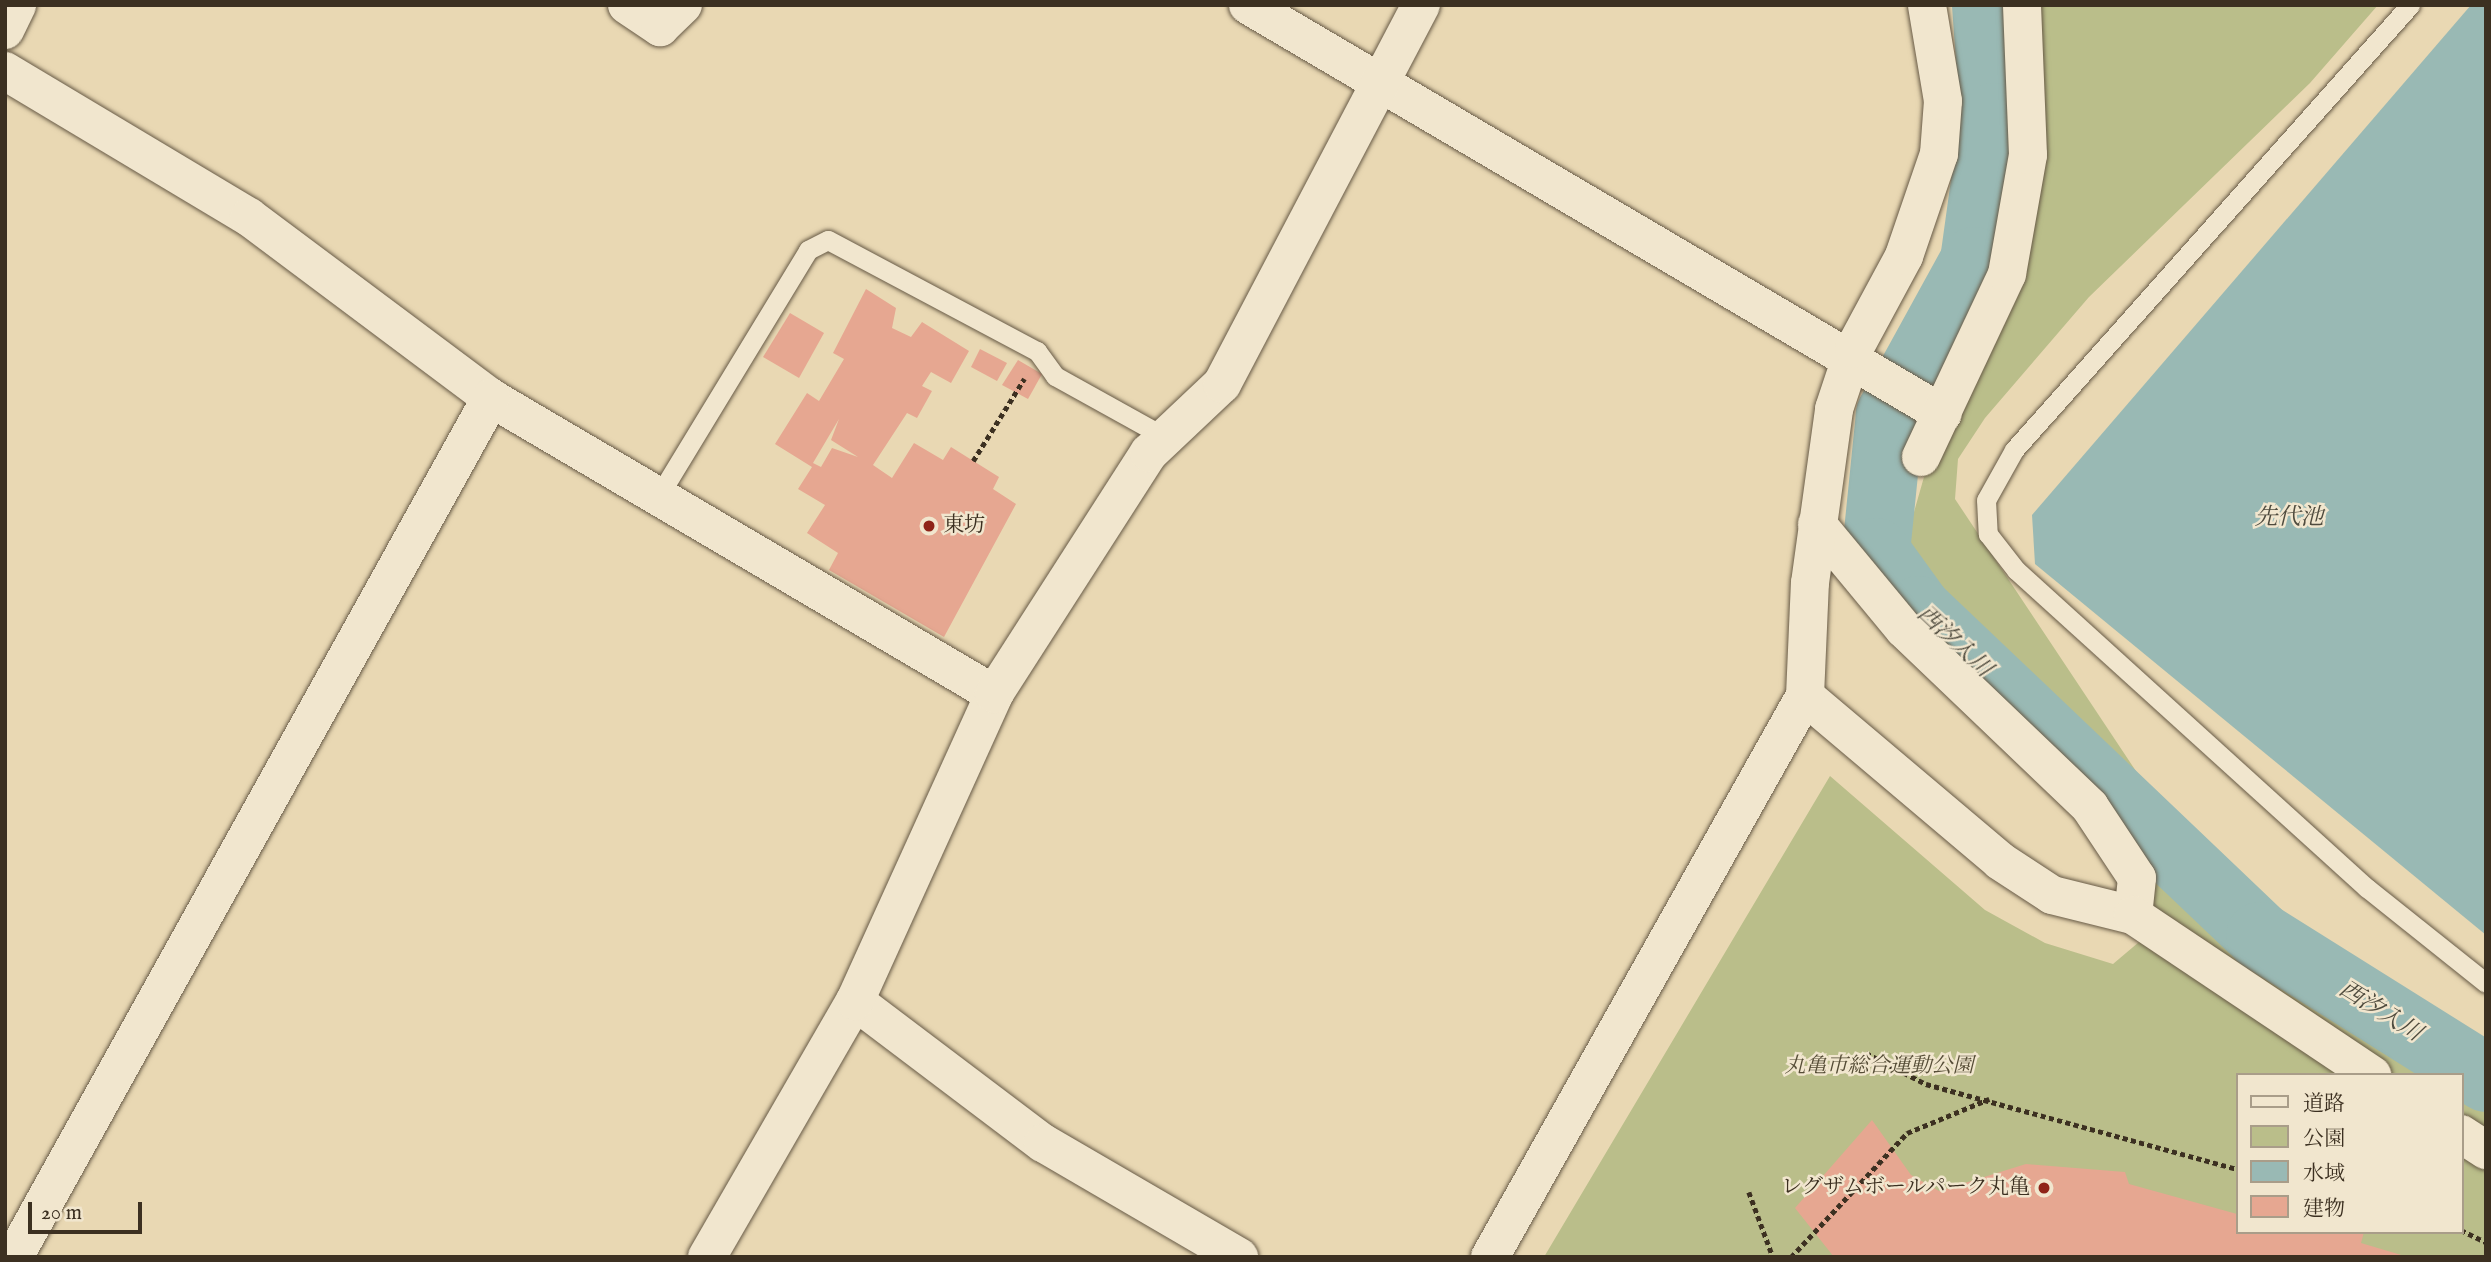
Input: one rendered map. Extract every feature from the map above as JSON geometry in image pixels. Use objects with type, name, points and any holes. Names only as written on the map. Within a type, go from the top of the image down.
[{"type":"street","points":[[627,5],[660,27],[683,5]]},
{"type":"street","points":[[1248,5],[1864,365],[1943,414]]},
{"type":"street","points":[[707,1257],[855,1001],[994,694],[1165,437],[1222,384],[1421,5]]},
{"type":"street","points":[[1490,1257],[1805,696],[1817,524],[1833,409],[1864,365],[1939,154],[1943,101],[1927,5]]},
{"type":"street","points":[[1921,457],[2007,274],[2017,232],[2028,155],[2022,5]]},
{"type":"street","points":[[5,71],[249,218],[491,398],[994,694]]},
{"type":"street","points":[[14,1257],[491,398]]},
{"type":"street","points":[[1817,524],[1904,629],[2090,807],[2137,878],[2133,915]]},
{"type":"street","points":[[1805,696],[2000,861],[2052,895],[2133,915],[2369,1073]]},
{"type":"street","points":[[855,1001],[1043,1143],[1239,1257]]},
{"type":"street","points":[[2463,1135],[2486,1150]]},
{"type":"lane","points":[[2410,5],[2014,450],[1986,500],[1988,534],[2016,570],[2357,878],[2486,983]]},
{"type":"lane","points":[[658,497],[808,250],[828,240],[1039,354],[1055,376],[1165,437]]},
{"type":"path","points":[[973,461],[1039,354]]},
{"type":"path","points":[[1866,1053],[1926,1084],[1990,1099],[2236,1170]]},
{"type":"path","points":[[1791,1257],[1907,1133],[1990,1099]]},
{"type":"path","points":[[1749,1192],[1773,1257]]},
{"type":"path","points":[[2463,1231],[2486,1242]]},
{"type":"green space","name":"丸亀市総合運動公園","points":[[2032,5],[2378,5],[2310,83],[2089,297],[1985,418],[1958,459],[1955,499],[2239,926],[2446,1073],[2236,1073],[2236,1234],[2463,1234],[2463,1084],[2486,1101],[2486,1257],[1544,1257],[1830,776],[1985,910],[2045,943],[2113,964],[2139,942],[2098,832],[1882,624],[1936,435],[2031,202]]},
{"type":"water","name":"先代池","points":[[2471,5],[2486,5],[2486,935],[2035,564],[2032,515]]},
{"type":"building","points":[[866,289],[896,308],[892,328],[911,337],[922,322],[969,351],[951,383],[931,372],[922,386],[932,391],[917,418],[907,413],[873,465],[892,478],[914,443],[943,460],[951,447],[999,477],[993,489],[1016,504],[944,637],[829,570],[838,553],[807,533],[825,505],[798,489],[812,467],[775,444],[807,393],[819,401],[844,359],[833,353]],"holes":[[[839,419],[831,440],[858,457],[832,448],[821,467],[813,463]]]},
{"type":"building","points":[[790,313],[824,333],[799,378],[763,357]]},
{"type":"building","points":[[980,349],[1007,363],[997,381],[971,367]]},
{"type":"building","points":[[1018,360],[1042,374],[1028,399],[1002,385]]},
{"type":"building","name":"レグザムボールパーク丸亀","points":[[1872,1120],[1911,1175],[1939,1191],[2026,1164],[2125,1172],[2129,1184],[2236,1214],[2236,1234],[2363,1234],[2361,1243],[2408,1257],[1834,1257],[1795,1208]]},
{"type":"waterway","name":"西汐入川","points":[[1986,5],[1994,117],[1974,261],[1890,414],[1876,552],[1918,610],[2260,936],[2486,1078]]},
{"type":"place","name":"東坊","points":[[929,526]]},
{"type":"place","name":"レグザムボールパーク丸亀","points":[[2044,1188]]}]
